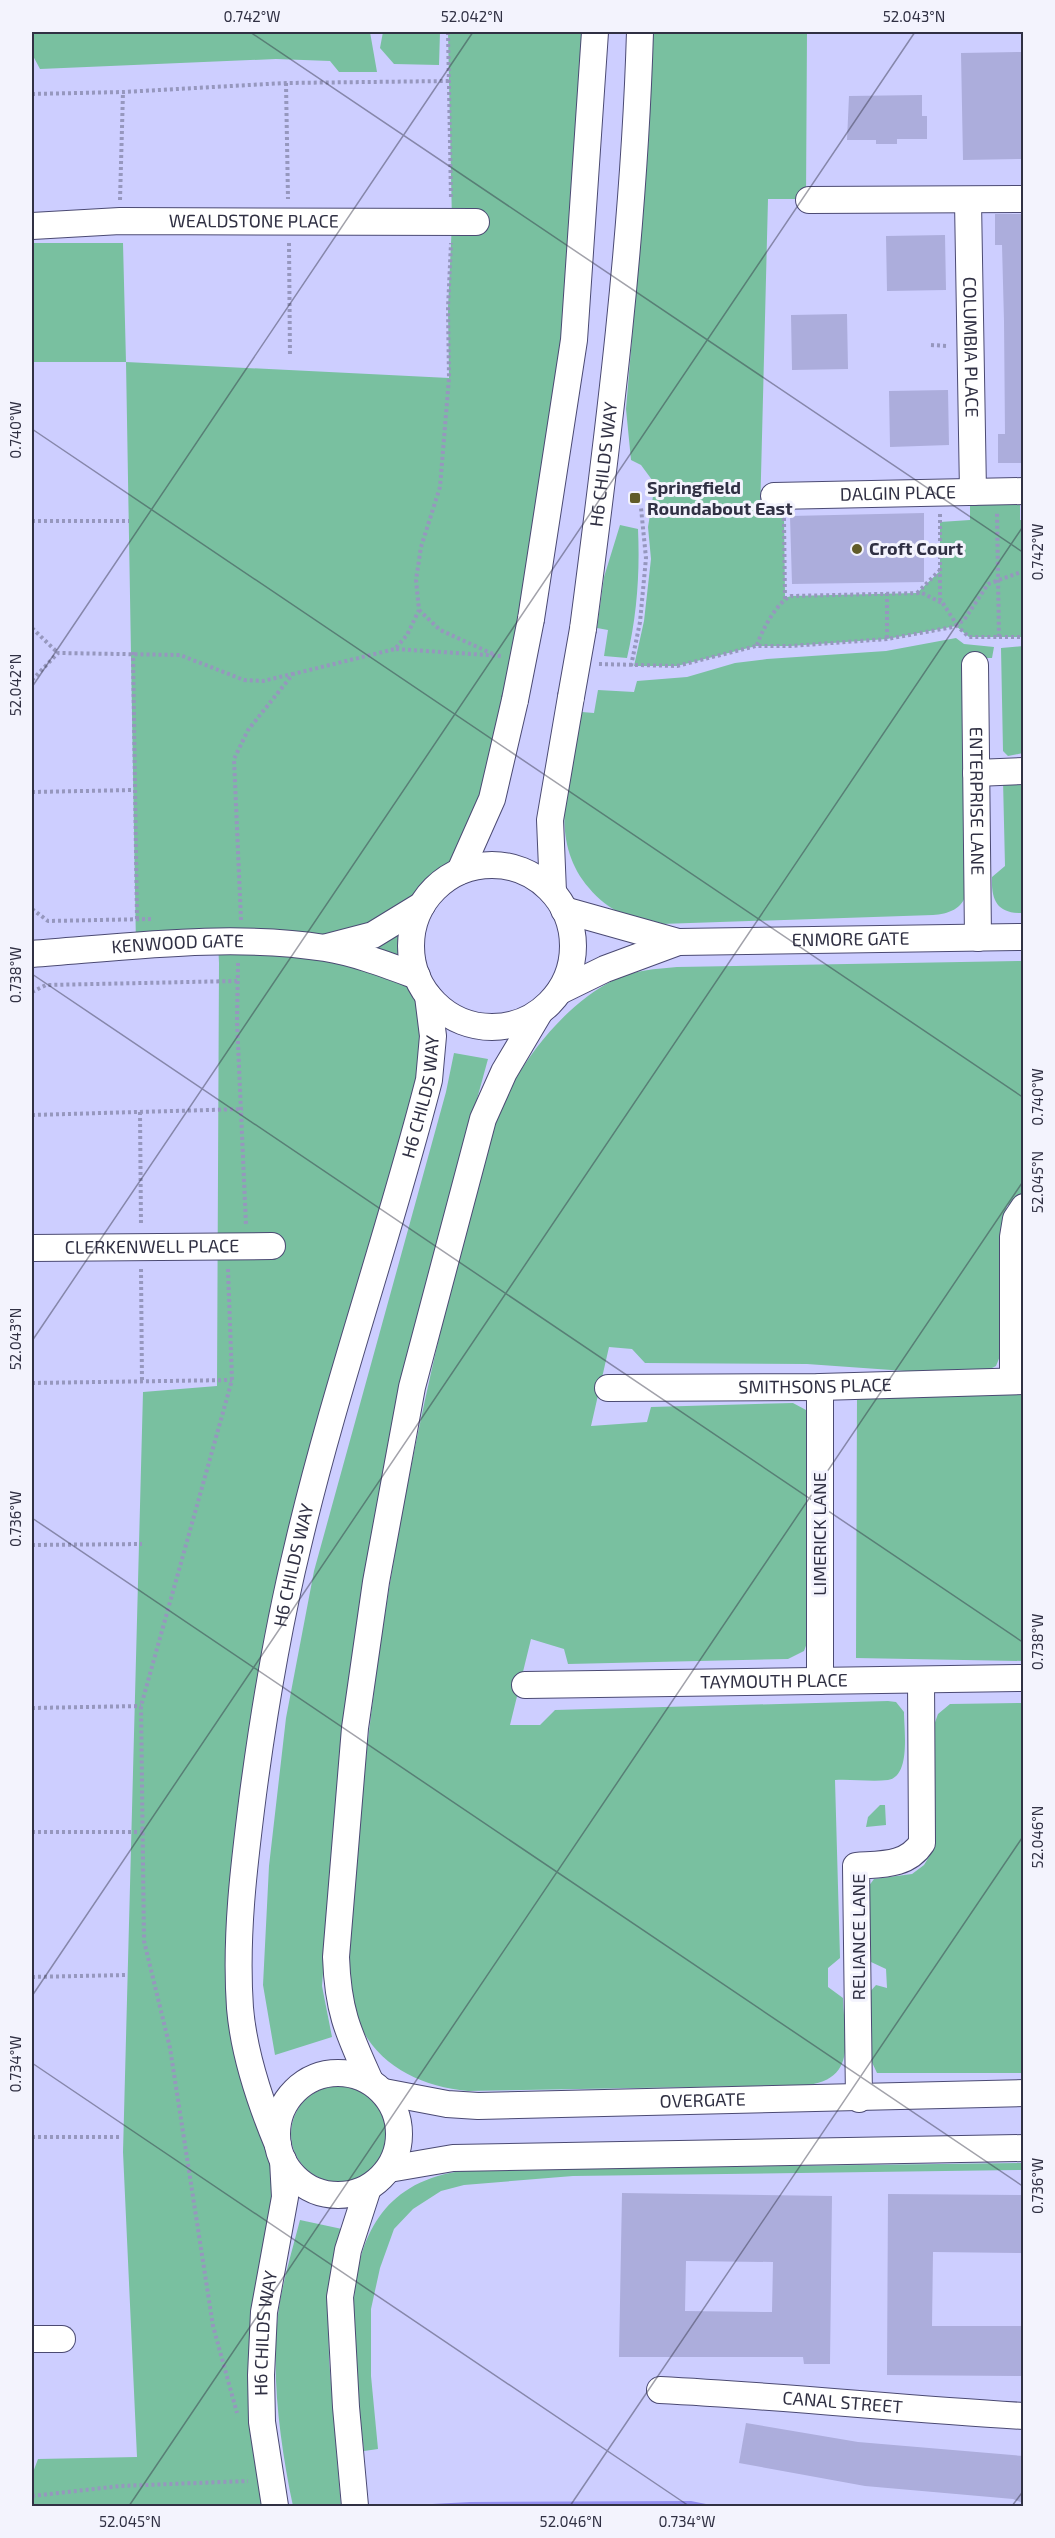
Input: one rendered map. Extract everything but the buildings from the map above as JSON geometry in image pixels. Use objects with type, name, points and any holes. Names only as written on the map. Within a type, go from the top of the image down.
[{"type":"street","points":[[460,872],[492,798],[531,619],[574,340],[595,32]]},
{"type":"street","name":"H6 CHILDS WAY","points":[[559,901],[550,820],[583,628],[613,397],[627,254],[640,32]]},
{"type":"street","points":[[809,200],[1023,199]]},
{"type":"street","name":"COLUMBIA PLACE","points":[[968,201],[985,491]]},
{"type":"street","name":"WEALDSTONE PLACE","points":[[32,226],[120,221],[476,222]]},
{"type":"street","name":"DALGIN PLACE","points":[[779,507],[985,491],[1023,491]]},
{"type":"street","name":"ENTERPRISE LANE","points":[[975,665],[978,938]]},
{"type":"street","points":[[976,772],[1023,771]]},
{"type":"street","points":[[377,2086],[354,2074],[336,2072],[319,2075],[303,2083],[290,2095],[281,2110],[277,2128],[280,2153],[294,2177],[310,2189],[329,2195],[349,2195],[368,2188],[389,2169],[397,2154],[400,2138],[399,2121],[393,2105],[377,2086],[344,2023],[337,1994],[336,1957],[355,1728],[376,1582],[412,1387],[483,1119],[504,1072],[539,1012],[560,991],[571,965],[573,937],[559,901],[533,876],[510,867],[484,865],[460,872],[438,885],[422,905],[413,928],[411,954],[422,986],[446,1013],[476,1025],[492,1027],[516,1023],[539,1012]]},
{"type":"street","name":"ENMORE GATE","points":[[559,901],[678,942]]},
{"type":"street","name":"KENWOOD GATE","points":[[324,948],[373,935],[422,905]]},
{"type":"street","name":"ENMORE GATE","points":[[560,991],[605,969],[678,942],[1023,937]]},
{"type":"street","name":"KENWOOD GATE","points":[[32,954],[218,942],[324,948],[374,960],[422,986]]},
{"type":"street","name":"H6 CHILDS WAY","points":[[267,2491],[261,2375],[264,2312],[285,2197],[280,2153],[257,2092],[240,2011],[241,1900],[260,1743],[276,1646],[298,1544],[429,1080],[432,1036],[422,986]]},
{"type":"street","points":[[1018,1381],[1019,1268],[1014,1228],[1023,1207]]},
{"type":"street","name":"CLERKENWELL PLACE","points":[[32,1248],[272,1246]]},
{"type":"street","name":"SMITHSONS PLACE","points":[[608,1388],[820,1387],[1018,1381]]},
{"type":"street","name":"LIMERICK LANE","points":[[820,1387],[820,1681]]},
{"type":"street","name":"TAYMOUTH PLACE","points":[[525,1685],[1023,1678]]},
{"type":"street","name":"RELIANCE LANE","points":[[859,2099],[856,1866],[906,1860],[915,1854],[922,1843],[921,1680]]},
{"type":"street","name":"OVERGATE","points":[[377,2086],[447,2104],[478,2106],[859,2099],[1023,2093]]},
{"type":"street","points":[[389,2169],[453,2158],[1023,2148]]},
{"type":"street","points":[[353,2494],[340,2297],[348,2250],[368,2188]]},
{"type":"street","points":[[32,2339],[62,2339]]},
{"type":"street","name":"CANAL STREET","points":[[660,2390],[772,2396],[903,2409],[1023,2416]]},
{"type":"path","points":[[32,94],[123,92],[286,83],[449,81]]},
{"type":"path","points":[[120,221],[123,92]]},
{"type":"path","points":[[985,491],[998,579],[999,637]]},
{"type":"path","points":[[779,507],[785,599]]},
{"type":"path","points":[[631,666],[640,622],[646,558],[641,508]]},
{"type":"path","points":[[940,514],[942,603]]},
{"type":"path","points":[[32,521],[129,521]]},
{"type":"path","points":[[917,593],[940,571]]},
{"type":"path","points":[[587,663],[677,666],[756,646],[791,646],[887,639],[957,625],[983,588],[998,579],[1023,571]]},
{"type":"path","points":[[887,594],[887,639]]},
{"type":"path","points":[[756,646],[785,599],[792,596],[928,594],[942,603],[957,625],[969,637],[1023,637]]},
{"type":"path","points":[[419,610],[441,630],[497,656]]},
{"type":"path","points":[[32,628],[58,653],[133,652],[180,655],[244,680],[263,681],[293,674]]},
{"type":"path","points":[[395,649],[508,657]]},
{"type":"path","points":[[133,652],[137,919]]},
{"type":"path","points":[[32,681],[58,653]]},
{"type":"path","points":[[32,792],[134,790]]},
{"type":"path","points":[[32,909],[48,921],[160,919]]},
{"type":"path","points":[[230,920],[241,920]]},
{"type":"path","points":[[32,992],[46,986],[237,981]]},
{"type":"path","points":[[32,1115],[243,1109]]},
{"type":"path","points":[[32,1383],[232,1380]]},
{"type":"path","points":[[32,1545],[142,1544]]},
{"type":"path","points":[[32,1708],[141,1706]]},
{"type":"path","points":[[32,1832],[142,1832]]},
{"type":"path","points":[[32,1977],[125,1975]]},
{"type":"path","points":[[32,2137],[121,2137]]},
{"type":"path","points":[[32,2496],[120,2486],[267,2491]]},
{"type":"green space","points":[[32,32],[370,32],[377,72],[339,72],[330,61],[276,59],[40,69],[32,54]]},
{"type":"green space","points":[[383,32],[440,32],[439,65],[394,64],[380,48]]},
{"type":"green space","points":[[448,32],[595,32],[531,619],[460,871],[437,889],[422,907],[414,926],[412,946],[414,966],[433,1036],[298,1544],[239,1952],[278,2145],[270,2272],[275,2506],[32,2506],[32,2475],[38,2459],[137,2457],[123,2152],[143,1392],[217,1386],[218,942],[136,946],[126,362],[449,378],[448,308],[452,222]]},
{"type":"green space","points":[[653,32],[807,32],[806,199],[768,199],[760,516],[784,517],[785,598],[917,593],[940,571],[940,522],[970,520],[970,505],[1020,504],[1020,520],[1024,520],[1023,637],[969,637],[956,626],[887,639],[791,646],[756,646],[677,666],[634,666],[644,621],[651,559],[648,527],[655,484],[641,465],[631,460],[626,409],[649,135]]},
{"type":"green space","points":[[32,243],[123,243],[126,362],[32,362]]},
{"type":"green space","points":[[620,525],[638,529],[637,594],[627,658],[604,656],[608,630],[597,628],[604,577]]},
{"type":"green space","points":[[956,638],[964,644],[994,647],[992,658],[964,658],[966,893],[962,903],[954,910],[933,915],[661,924],[630,917],[604,903],[589,888],[576,868],[568,847],[565,803],[582,712],[594,713],[598,690],[634,692],[637,681],[687,677],[735,663],[886,651]]},
{"type":"green space","points":[[1023,646],[1023,753],[1008,756],[1003,751],[1001,648]]},
{"type":"green space","points":[[1003,780],[1023,782],[1023,913],[1014,913],[1002,908],[997,904],[993,892],[992,877],[1005,866]]},
{"type":"green space","points":[[1023,961],[1023,1192],[1007,1206],[1002,1222],[1004,1346],[996,1366],[976,1376],[807,1364],[645,1363],[632,1349],[609,1347],[591,1426],[647,1422],[651,1407],[793,1403],[806,1410],[807,1643],[804,1651],[788,1659],[568,1664],[564,1649],[531,1639],[510,1725],[540,1725],[555,1710],[896,1702],[904,1712],[905,1751],[900,1770],[895,1777],[882,1781],[835,1780],[840,1958],[828,1968],[828,1987],[843,1998],[846,2041],[841,2065],[835,2074],[824,2081],[808,2085],[468,2091],[429,2083],[411,2076],[380,2054],[368,2039],[352,2002],[349,1954],[362,1796],[380,1646],[420,1423],[478,1177],[493,1128],[514,1082],[544,1038],[570,1011],[614,980],[637,972],[677,967]]},
{"type":"green space","points":[[454,1053],[488,1059],[449,1201],[333,1839],[322,1986],[332,2037],[275,2055],[263,1985],[269,1866],[286,1718],[314,1571],[446,1092]]},
{"type":"green space","points":[[1023,1395],[1023,1661],[856,1658],[857,1396]]},
{"type":"green space","points":[[1023,1703],[1023,2073],[877,2073],[869,2056],[868,1994],[876,1985],[887,1988],[886,1969],[871,1962],[868,1955],[868,1887],[874,1879],[912,1874],[924,1865],[933,1850],[933,1728],[938,1714],[950,1704]]},
{"type":"green space","points":[[880,1805],[885,1805],[886,1825],[866,1827],[868,1817]]},
{"type":"green space","points":[[339,2086],[357,2090],[373,2100],[383,2116],[387,2134],[383,2152],[373,2168],[357,2178],[339,2182],[321,2178],[305,2168],[295,2152],[291,2134],[295,2116],[305,2100],[321,2090]]},
{"type":"green space","points":[[1023,2163],[1023,2170],[573,2176],[464,2185],[441,2191],[413,2209],[394,2229],[380,2268],[371,2309],[371,2376],[378,2449],[364,2451],[355,2365],[353,2319],[357,2276],[368,2237],[389,2205],[423,2182],[471,2170]]},
{"type":"green space","points":[[300,2220],[342,2229],[328,2290],[329,2359],[341,2506],[293,2506],[280,2431],[276,2378],[277,2326],[282,2291]]},
{"type":"shaded area","points":[[691,2501],[716,2506],[395,2506],[470,2502]]},
{"type":"place","name":"Springfield Roundabout East","points":[[635,498]]},
{"type":"place","name":"Croft Court","points":[[857,549]]}]
